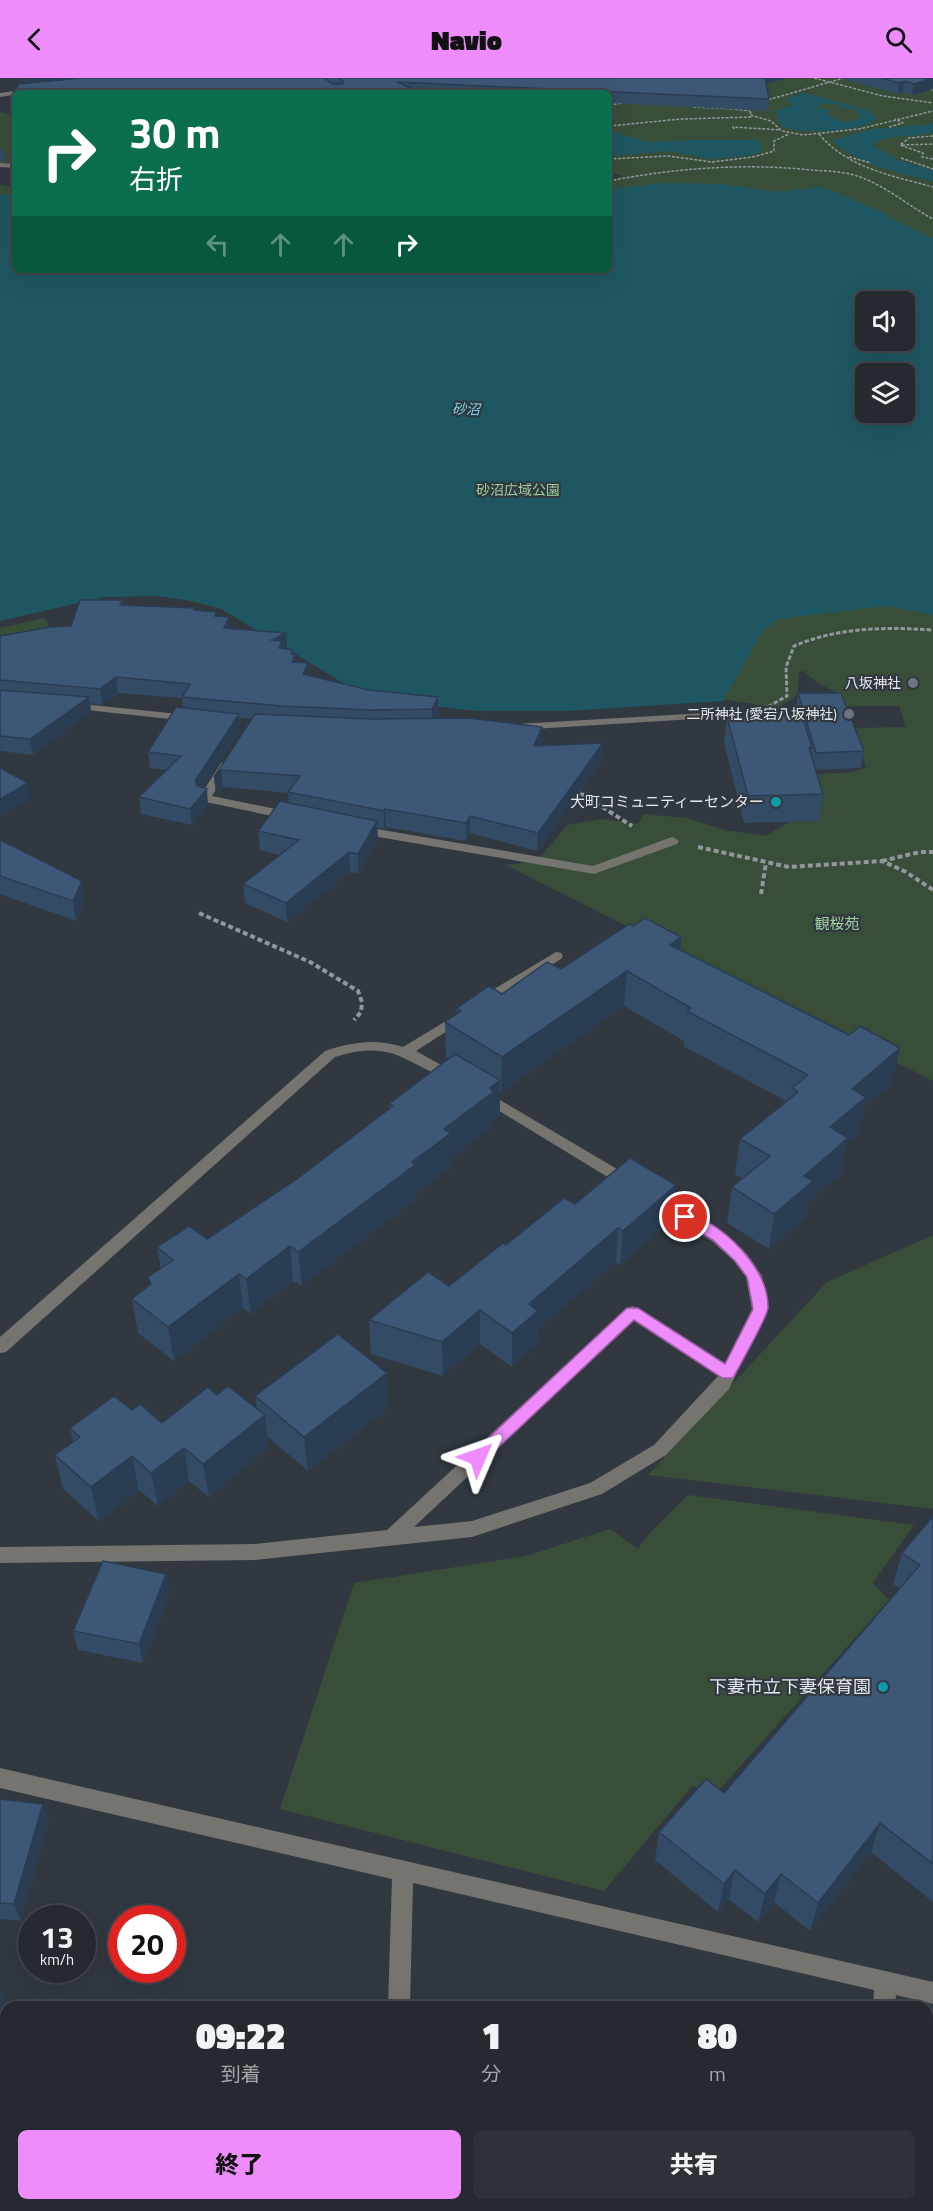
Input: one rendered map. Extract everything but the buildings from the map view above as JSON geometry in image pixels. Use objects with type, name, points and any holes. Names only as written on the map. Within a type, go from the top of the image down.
[{"type":"street","points":[[31,90],[43,88]]},
{"type":"street","points":[[64,705],[196,719]]},
{"type":"street","points":[[502,728],[722,715]]},
{"type":"street","points":[[234,752],[205,798],[309,820]]},
{"type":"street","points":[[343,827],[594,870],[673,841]]},
{"type":"street","points":[[403,1053],[556,956]]},
{"type":"street","points":[[0,1347],[270,1104],[330,1054],[359,1046],[387,1047],[424,1060],[710,1232],[740,1257],[754,1276],[760,1309],[723,1384],[660,1450],[596,1489],[472,1528],[393,1537],[255,1552],[0,1556]]},
{"type":"street","points":[[393,1537],[633,1312],[728,1374]]},
{"type":"street","points":[[0,1778],[933,1993]]},
{"type":"street","points":[[399,2001],[403,1871]]},
{"type":"street","points":[[884,2001],[885,1983]]},
{"type":"path","points":[[814,78],[880,96],[933,103]]},
{"type":"path","points":[[753,117],[750,116],[750,108],[764,101],[844,78]]},
{"type":"path","points":[[880,96],[891,92]]},
{"type":"path","points":[[612,105],[631,102]]},
{"type":"path","points":[[726,104],[737,109]]},
{"type":"path","points":[[684,106],[750,111]]},
{"type":"path","points":[[612,159],[634,160],[668,156],[712,162],[753,157],[774,151],[774,141],[790,134],[819,134],[859,129],[933,111]]},
{"type":"path","points":[[612,126],[681,119],[753,117],[771,121],[781,130]]},
{"type":"path","points":[[889,127],[903,123],[894,119]]},
{"type":"path","points":[[734,129],[733,127],[758,127],[781,130],[790,134]]},
{"type":"path","points":[[819,134],[829,146],[861,164],[933,187]]},
{"type":"path","points":[[901,145],[901,142],[909,138],[933,136]]},
{"type":"path","points":[[901,145],[933,144]]},
{"type":"path","points":[[901,145],[923,153],[922,157],[925,159],[933,159]]},
{"type":"path","points":[[846,157],[871,163]]},
{"type":"path","points":[[901,158],[933,168]]},
{"type":"path","points":[[612,180],[661,172],[794,167],[857,175],[877,183],[933,219]]},
{"type":"path","points":[[751,716],[787,696],[786,667],[794,645],[827,634],[897,628],[933,630]]},
{"type":"path","points":[[722,715],[762,717]]},
{"type":"path","points":[[578,783],[580,793],[649,836],[766,863],[789,867],[882,861],[920,852],[933,852]]},
{"type":"path","points":[[882,861],[906,872],[933,890]]},
{"type":"path","points":[[760,894],[766,863]]},
{"type":"path","points":[[199,914],[310,962],[358,991],[362,1002],[361,1012],[351,1023]]},
{"type":"green space","name":"砂沼","points":[[326,78],[933,78],[933,1081],[506,865],[537,861],[567,825],[602,819],[638,824],[644,814],[687,818],[725,830],[765,836],[789,822],[808,775],[853,772],[866,767],[858,743],[847,728],[906,727],[899,706],[842,706],[841,694],[821,685],[805,673],[806,671],[799,672],[797,695],[778,708],[728,700],[564,711],[460,709],[350,687],[222,609],[178,598],[141,594],[103,597],[0,621],[0,185],[12,187],[12,273],[612,273],[612,179],[623,176],[612,173],[612,90],[343,90]]},
{"type":"green space","points":[[0,112],[12,116],[12,164],[0,163]]},
{"type":"green space","points":[[44,618],[48,629],[0,650],[0,628]]},
{"type":"green space","points":[[933,1235],[933,1509],[648,1475],[827,1282]]},
{"type":"green space","points":[[688,1495],[914,1525],[873,1583],[889,1600],[711,1799],[693,1785],[604,1891],[280,1809],[354,1583],[526,1556],[610,1529],[638,1549],[647,1536]]},
{"type":"water","points":[[805,93],[867,110],[877,118],[870,123],[830,131],[790,129],[781,126],[775,111],[793,105],[785,98]],"holes":[[[834,103],[841,108],[855,109],[861,116],[853,121],[844,121],[828,114],[832,110],[815,108],[822,104]]]},
{"type":"water","points":[[933,124],[933,133],[887,138],[872,145],[898,160],[933,170],[933,181],[866,162],[853,156],[832,140],[872,129]]},
{"type":"water","points":[[612,131],[647,142],[753,140],[760,142],[761,151],[754,155],[708,159],[670,151],[612,156]]},
{"type":"water","name":"砂沼","points":[[664,183],[723,184],[776,192],[822,187],[887,214],[886,216],[933,238],[933,615],[886,606],[777,619],[763,631],[723,701],[564,711],[477,711],[423,705],[350,687],[222,609],[193,601],[157,596],[103,597],[0,621],[0,195],[12,195],[12,273],[612,273],[612,189]]},
{"type":"place","name":"八坂神社","points":[[913,683]]},
{"type":"place","name":"二所神社 (愛宕八坂神社)","points":[[849,714]]},
{"type":"place","name":"大町コミュニティーセンター","points":[[776,802]]},
{"type":"place","name":"下妻市立下妻保育園","points":[[883,1687]]},
{"type":"route","points":[[478,1457],[633,1312],[728,1374],[760,1309],[754,1276],[740,1257],[718,1237],[685,1217]]},
{"type":"park label","name":"砂沼広域公園","points":[[518,490]]},
{"type":"park label","name":"観桜苑","points":[[837,924]]}]
